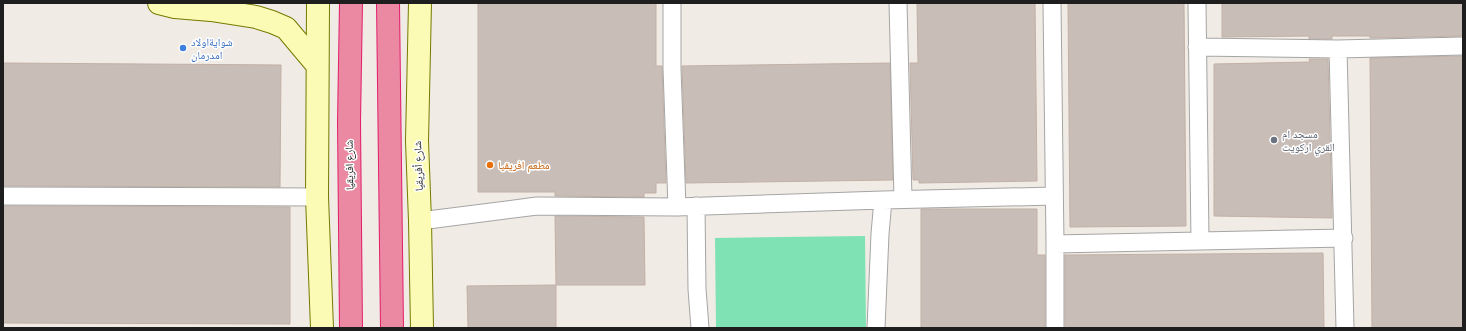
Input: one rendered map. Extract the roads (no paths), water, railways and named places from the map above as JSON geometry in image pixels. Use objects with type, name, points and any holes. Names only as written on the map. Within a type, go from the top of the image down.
[{"type":"highway","name":"شارع افريقيا","points":[[351,3],[349,122],[351,328]]},
{"type":"highway","points":[[388,3],[392,328]]},
{"type":"street","points":[[159,3],[175,7],[210,10],[256,17],[272,22],[286,28],[318,65]]},
{"type":"street","points":[[318,3],[316,197],[322,328]]},
{"type":"street","name":"شارع أفريقيا","points":[[420,3],[417,142],[422,328]]},
{"type":"street","points":[[672,3],[672,69],[677,207]]},
{"type":"street","points":[[898,3],[903,199]]},
{"type":"street","points":[[1052,3],[1055,328]]},
{"type":"street","points":[[1197,3],[1200,241]]},
{"type":"street","points":[[1197,47],[1338,49],[1463,46]]},
{"type":"street","points":[[1338,49],[1344,238],[1345,328]]},
{"type":"street","points":[[3,196],[316,197]]},
{"type":"street","points":[[420,221],[537,206],[677,207],[903,199],[1054,196]]},
{"type":"street","points":[[876,328],[883,200]]},
{"type":"street","points":[[696,206],[697,289],[700,328]]},
{"type":"street","points":[[1055,244],[1344,238]]},
{"type":"place","name":"شوايةاولاد امدرمان","points":[[183,48]]},
{"type":"place","name":"مسجد ام القري اركويت","points":[[1274,140]]},
{"type":"place","name":"مطعم افريقيا","points":[[490,165]]}]
